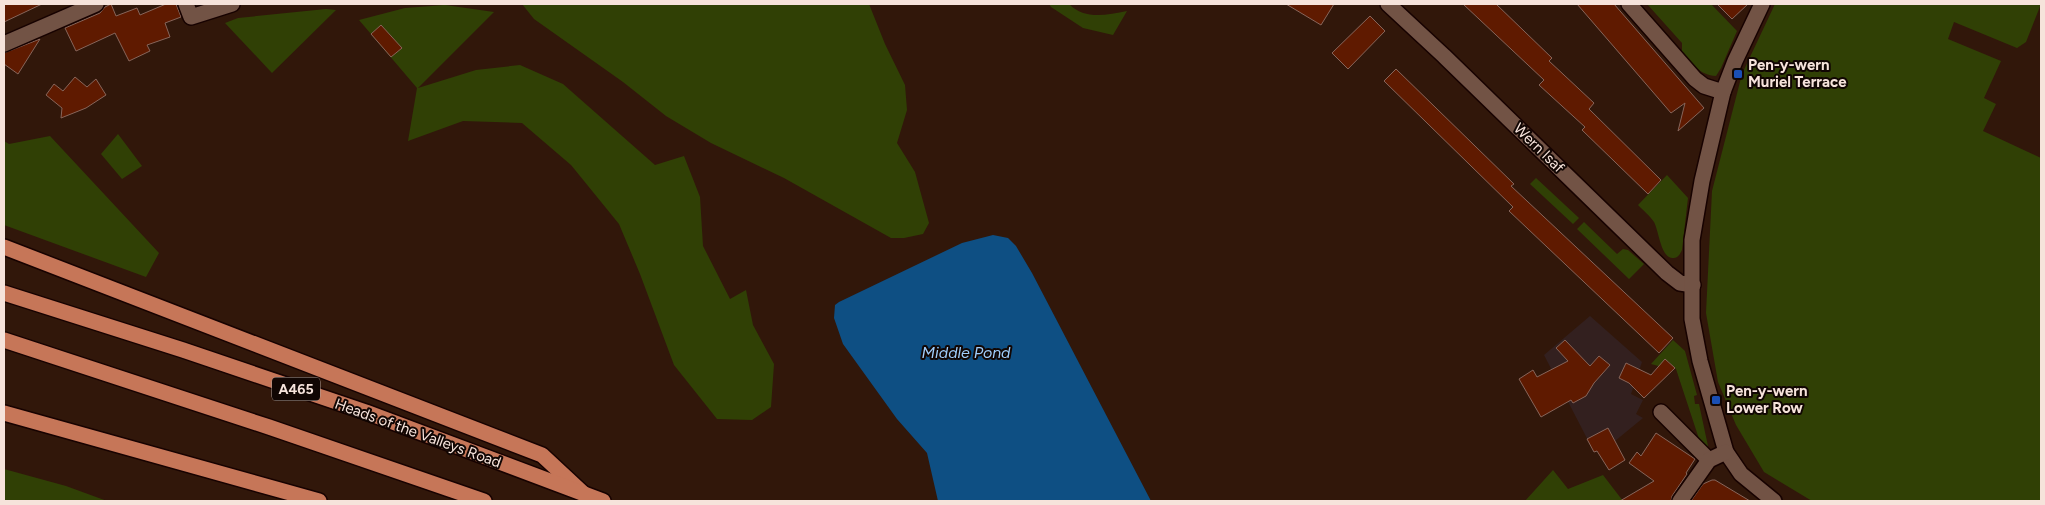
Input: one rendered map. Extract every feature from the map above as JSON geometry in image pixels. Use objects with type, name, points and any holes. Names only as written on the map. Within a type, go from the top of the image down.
[{"type":"highway","points":[[4,247],[542,455],[585,495]]},
{"type":"highway","name":"Heads of the Valleys Road","points":[[4,293],[183,350],[366,412],[603,501]]},
{"type":"highway","points":[[4,340],[269,426],[484,501]]},
{"type":"highway","points":[[4,413],[319,501]]},
{"type":"street","points":[[4,44],[96,4]]},
{"type":"street","points":[[186,4],[191,16],[232,4]]},
{"type":"street","name":"Wern Isaf","points":[[1388,4],[1668,273],[1680,283],[1693,286]]},
{"type":"street","points":[[1629,4],[1695,79],[1704,86],[1723,92]]},
{"type":"street","points":[[1762,4],[1735,61],[1723,92],[1699,196],[1692,240],[1692,319],[1700,361],[1726,452],[1741,474],[1774,501]]},
{"type":"street","points":[[1661,412],[1709,460]]},
{"type":"street","points":[[1680,501],[1709,460],[1726,452]]},
{"type":"shaded area","points":[[1590,316],[1642,362],[1631,394],[1643,400],[1636,414],[1643,418],[1615,441],[1594,452],[1544,355]]},
{"type":"green space","points":[[522,4],[869,4],[885,44],[905,85],[907,110],[897,143],[915,172],[929,223],[923,234],[904,238],[891,238],[784,178],[711,143],[666,116],[623,82],[534,19]]},
{"type":"green space","points":[[1049,4],[1069,4],[1082,12],[1096,15],[1127,11],[1113,35],[1083,28]]},
{"type":"green space","points":[[1647,4],[1711,4],[1737,31],[1716,76],[1705,74],[1689,61],[1682,53],[1682,43]]},
{"type":"green space","points":[[1775,4],[2041,4],[2026,42],[2017,48],[1954,22],[1948,39],[2001,61],[1984,98],[1996,104],[1983,131],[2041,158],[2041,501],[1812,501],[1764,472],[1736,425],[1718,382],[1706,313],[1712,191],[1742,74]]},
{"type":"green space","points":[[445,5],[494,12],[418,88],[476,70],[520,65],[563,84],[655,165],[684,156],[700,197],[703,246],[730,299],[746,290],[753,325],[774,364],[771,407],[752,420],[717,419],[674,365],[619,224],[571,165],[522,123],[463,121],[408,141],[417,88],[359,20],[405,8]]},
{"type":"green space","points":[[326,9],[336,10],[272,73],[225,23],[238,18]]},
{"type":"green space","points":[[118,134],[142,166],[122,179],[101,154]]},
{"type":"green space","points":[[50,136],[159,253],[146,277],[4,225],[4,141],[9,144]]},
{"type":"green space","points":[[1667,175],[1688,198],[1682,250],[1674,258],[1670,257],[1663,250],[1654,222],[1638,205]]},
{"type":"green space","points":[[1536,178],[1579,218],[1573,224],[1530,184]]},
{"type":"green space","points":[[1584,222],[1617,254],[1623,249],[1628,250],[1644,264],[1629,279],[1577,229]]},
{"type":"green space","points":[[1673,340],[1685,351],[1697,395],[1694,396],[1695,404],[1699,404],[1708,446],[1706,449],[1702,448],[1676,369],[1668,361],[1662,367],[1651,364]]},
{"type":"green space","points":[[4,469],[66,486],[107,501],[4,501]]},
{"type":"green space","points":[[1553,470],[1568,489],[1603,475],[1623,501],[1525,501]]},
{"type":"water","name":"Middle Pond","points":[[993,235],[1008,238],[1016,246],[1032,273],[1151,501],[938,501],[927,453],[897,419],[843,344],[834,318],[835,305],[839,302],[962,243]]},
{"type":"building","points":[[4,4],[42,4],[4,22]]},
{"type":"building","points":[[111,4],[116,16],[137,8],[140,15],[166,4],[176,4],[181,17],[165,23],[170,37],[147,45],[150,51],[129,61],[115,33],[76,51],[65,28],[100,13]]},
{"type":"building","points":[[1286,4],[1334,4],[1321,25]]},
{"type":"building","points":[[1463,4],[1496,4],[1552,58],[1549,61],[1594,103],[1589,109],[1661,180],[1648,194],[1582,130],[1585,127],[1539,85],[1544,80]]},
{"type":"building","points":[[1577,4],[1614,4],[1704,108],[1678,131],[1685,103],[1671,113]]},
{"type":"building","points":[[1717,4],[1748,4],[1732,19]]},
{"type":"building","points":[[1370,16],[1385,31],[1348,69],[1332,53]]},
{"type":"building","points":[[381,25],[402,48],[391,57],[371,34]]},
{"type":"building","points":[[40,39],[18,74],[4,64],[4,53]]},
{"type":"building","points":[[1396,69],[1514,184],[1511,186],[1673,338],[1659,353],[1509,211],[1513,207],[1384,81]]},
{"type":"building","points":[[75,77],[87,87],[96,79],[106,95],[86,108],[61,118],[62,108],[46,95],[54,84],[63,91]]},
{"type":"building","points":[[1565,340],[1590,366],[1599,356],[1610,365],[1594,383],[1586,396],[1573,403],[1571,400],[1541,417],[1519,379],[1533,370],[1537,377],[1568,361],[1556,348]]},
{"type":"building","points":[[1665,359],[1675,368],[1644,398],[1629,383],[1619,378],[1626,363],[1651,375]]},
{"type":"building","points":[[1608,428],[1625,460],[1609,470],[1597,451],[1594,452],[1587,439]]},
{"type":"building","points":[[1656,433],[1695,459],[1672,496],[1671,501],[1620,501],[1654,481],[1629,463],[1637,452],[1641,456]]},
{"type":"building","points":[[1712,480],[1750,501],[1691,501],[1703,484]]},
{"type":"place","name":"Pen-y-wern Muriel Terrace","points":[[1738,74]]},
{"type":"place","name":"Pen-y-wern Lower Row","points":[[1716,400]]}]
